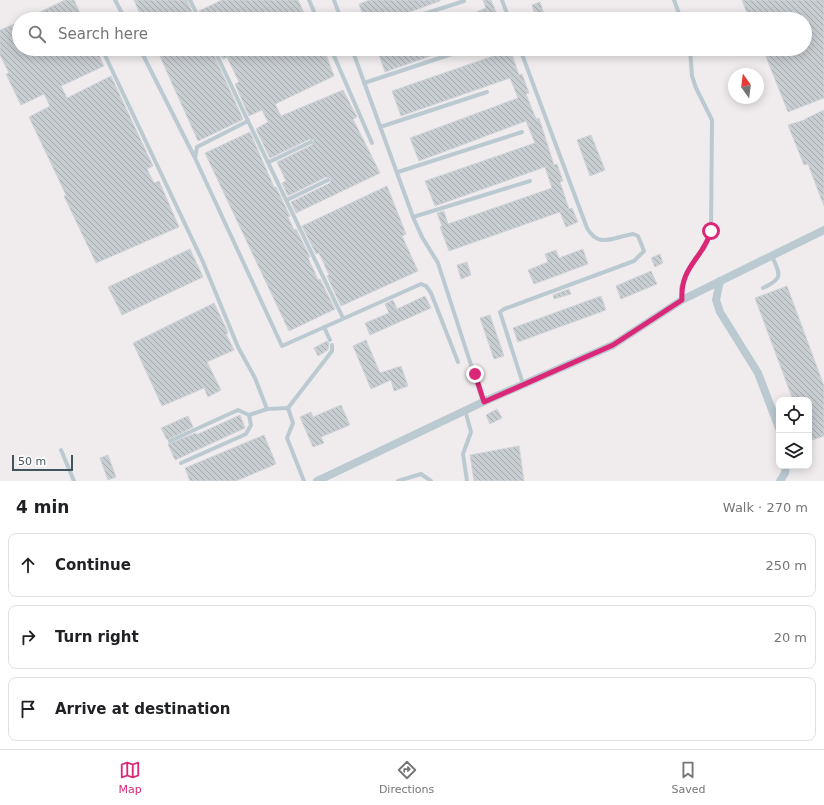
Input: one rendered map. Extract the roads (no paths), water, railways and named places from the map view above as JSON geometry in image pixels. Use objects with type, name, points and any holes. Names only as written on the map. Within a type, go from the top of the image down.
[{"type":"street","points":[[317,481],[465,410],[613,345],[682,300],[824,230]]},
{"type":"street","points":[[720,281],[716,300],[720,312],[758,373],[776,420]]},
{"type":"street","points":[[780,481],[786,469]]},
{"type":"lane","points":[[115,0],[121,12]]},
{"type":"lane","points":[[190,0],[196,12]]},
{"type":"lane","points":[[309,0],[314,12]]},
{"type":"lane","points":[[334,0],[338,12]]},
{"type":"lane","points":[[502,0],[506,12]]},
{"type":"lane","points":[[674,0],[678,12]]},
{"type":"lane","points":[[430,12],[464,1]]},
{"type":"lane","points":[[105,56],[203,262],[238,347],[255,378],[268,409]]},
{"type":"lane","points":[[144,56],[195,158],[282,346],[421,284],[426,286],[431,292],[458,362]]},
{"type":"lane","points":[[217,56],[343,318]]},
{"type":"lane","points":[[334,56],[372,143]]},
{"type":"lane","points":[[354,56],[398,172],[413,217],[422,237],[438,263],[484,402]]},
{"type":"lane","points":[[364,84],[446,56]]},
{"type":"lane","points":[[523,56],[587,228],[592,237],[598,240],[632,234],[638,236],[644,250],[634,261],[504,309],[500,312],[523,384]]},
{"type":"lane","points":[[682,300],[681,288],[686,274],[696,256],[704,249],[711,231],[712,120],[694,82],[691,56]]},
{"type":"lane","points":[[380,127],[487,92]]},
{"type":"lane","points":[[195,158],[197,147],[248,121]]},
{"type":"lane","points":[[398,172],[522,132]]},
{"type":"lane","points":[[269,162],[311,142]]},
{"type":"lane","points":[[287,200],[328,180]]},
{"type":"lane","points":[[413,217],[530,181]]},
{"type":"lane","points":[[763,288],[776,282],[779,278],[779,273],[772,256]]},
{"type":"lane","points":[[324,327],[330,340]]},
{"type":"lane","points":[[170,441],[238,410],[249,415],[268,409],[288,408],[332,351],[332,346]]},
{"type":"lane","points":[[288,408],[293,423],[287,438],[304,481]]},
{"type":"lane","points":[[465,410],[471,432],[463,454],[467,481]]},
{"type":"lane","points":[[182,463],[246,434],[251,425],[249,415]]},
{"type":"lane","points":[[61,450],[74,481]]},
{"type":"lane","points":[[398,481],[421,474],[431,481]]}]
